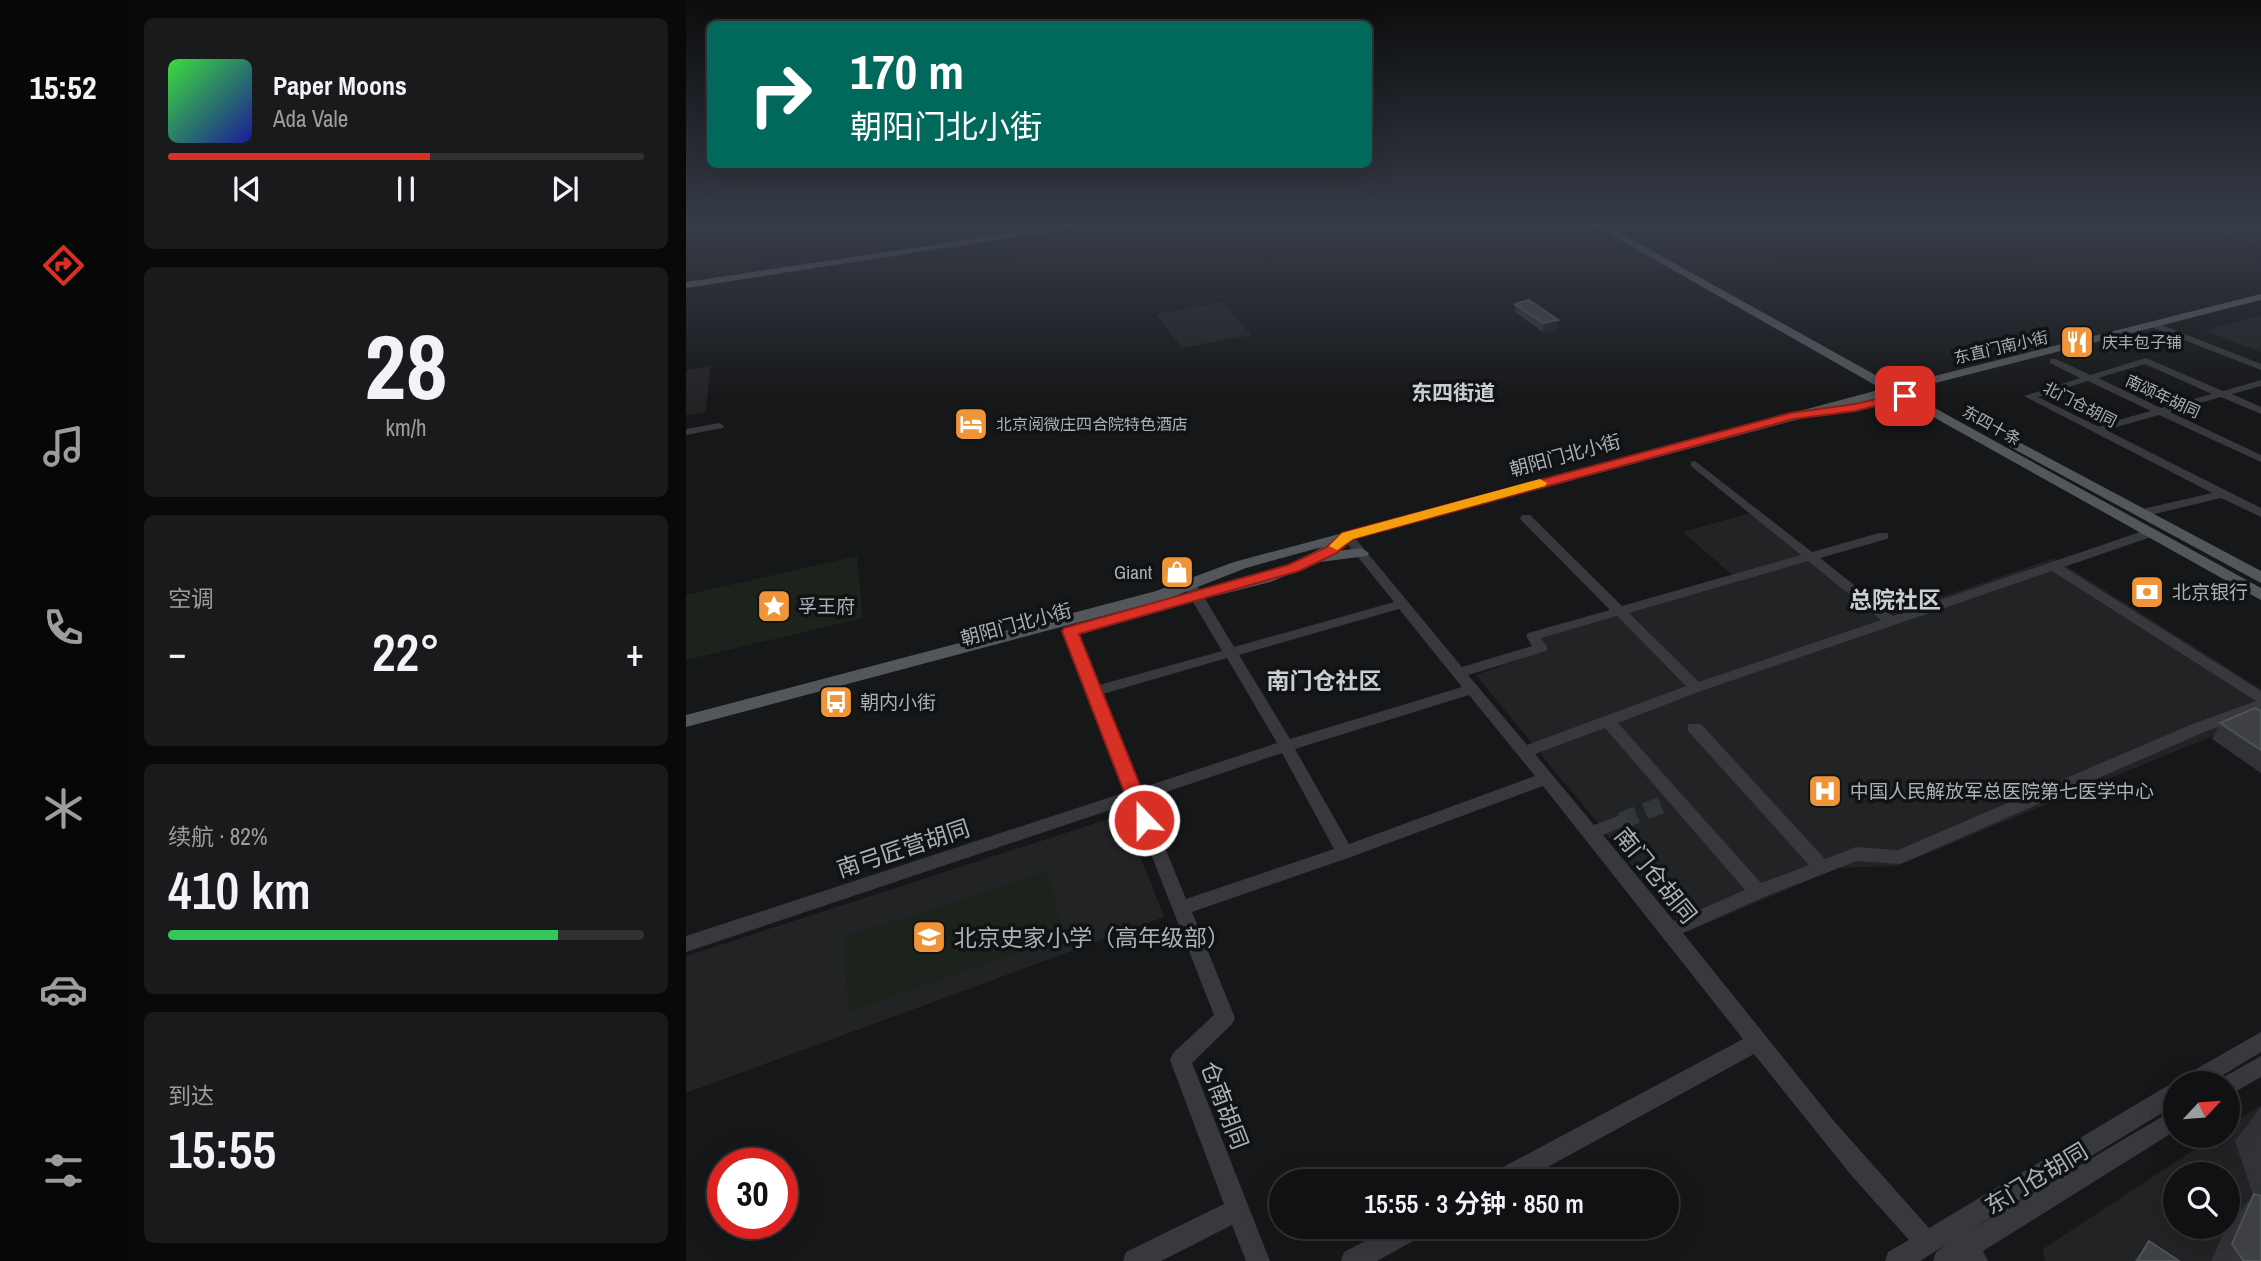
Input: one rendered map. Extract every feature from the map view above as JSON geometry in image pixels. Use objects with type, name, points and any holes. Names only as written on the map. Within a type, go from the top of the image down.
[{"type":"main road","name":"东四十条","points":[[1704,283],[1903,390]]},
{"type":"main road","name":"东四十条","points":[[1712,283],[2261,595]]},
{"type":"main road","name":"东直门南小街","points":[[1903,390],[1924,393],[2053,361],[2261,297]]},
{"type":"main road","name":"东直门南小街","points":[[1903,390],[2261,304]]},
{"type":"main road","name":"朝阳门北小街","points":[[686,732],[1070,631],[1194,590],[1241,565],[1794,416],[1855,408],[1903,390]]},
{"type":"main road","name":"东四十条","points":[[1924,393],[2261,578]]},
{"type":"main road","name":"朝阳门北小街","points":[[686,721],[1055,624],[1293,568],[1332,550],[1348,536]]},
{"type":"main road","points":[[1316,559],[1361,553]]},
{"type":"street","points":[[2160,327],[2261,367]]},
{"type":"street","name":"南颂年胡同","points":[[2053,361],[2261,459]]},
{"type":"street","name":"北门仓胡同","points":[[2261,411],[2146,361],[2029,396],[2261,513]]},
{"type":"street","points":[[2095,430],[2261,383]]},
{"type":"street","points":[[686,432],[719,426]]},
{"type":"street","points":[[1695,464],[1890,621]]},
{"type":"street","points":[[2142,513],[2222,494]]},
{"type":"street","points":[[1526,518],[1696,688]]},
{"type":"street","points":[[1524,752],[1696,688],[2150,533]]},
{"type":"street","name":"南门仓胡同","points":[[1348,536],[1471,689],[1547,778],[1756,1042],[1894,1208],[1927,1243]]},
{"type":"street","points":[[1458,673],[1541,648],[1533,636],[1883,536]]},
{"type":"street","points":[[2054,566],[2261,698]]},
{"type":"street","points":[[1194,590],[1345,852]]},
{"type":"street","points":[[1095,691],[1403,604]]},
{"type":"street","name":"仓南胡同","points":[[1070,631],[1225,1018],[1180,1060],[1258,1261]]},
{"type":"street","name":"南弓匠营胡同","points":[[686,944],[1286,746],[1471,689]]},
{"type":"street","points":[[1670,931],[1758,892],[1856,854],[1899,858],[2196,729],[2261,705]]},
{"type":"street","points":[[1608,720],[1670,801],[1758,892]]},
{"type":"street","points":[[1695,728],[1822,867]]},
{"type":"street","points":[[1181,908],[1345,852],[1547,778]]},
{"type":"street","points":[[1591,833],[1621,821]]},
{"type":"street","points":[[2212,1071],[2261,1041]]},
{"type":"street","points":[[1522,1169],[1756,1042]]},
{"type":"street","points":[[2240,1078],[2261,1065]]},
{"type":"street","name":"东门仓胡同","points":[[1897,1261],[2163,1100]]},
{"type":"street","name":"东门仓胡同","points":[[1962,1257],[2163,1127]]},
{"type":"street","points":[[1135,1261],[1238,1210]]},
{"type":"street","points":[[1950,1230],[1962,1257]]},
{"type":"street","points":[[1353,1261],[1394,1239]]},
{"type":"shaded area","points":[[1222,302],[1251,335],[1182,348],[1156,314]]},
{"type":"shaded area","points":[[2261,315],[2261,352],[2205,331]]},
{"type":"shaded area","points":[[710,366],[706,412],[686,415],[686,370]]},
{"type":"shaded area","name":"中国人民解放军总医院第七医学中心","points":[[1750,513],[1880,618],[2054,558],[2261,689],[2261,716],[1897,866],[1838,868],[1687,932],[1476,675],[1545,650],[1540,638],[1739,581],[1683,532]]},
{"type":"shaded area","name":"孚王府","points":[[857,556],[863,618],[686,660],[686,595]]},
{"type":"shaded area","name":"北京史家小学（高年级部）","points":[[1124,814],[1164,917],[686,1093],[686,956]]},
{"type":"shaded area","points":[[1048,872],[1063,938],[848,1011],[844,937]]},
{"type":"shaded area","points":[[2261,1105],[2261,1261],[2045,1261],[2043,1249],[2163,1170],[2163,1239],[2240,1239],[2240,1162],[2175,1162],[2197,1148],[2240,1148],[2240,1119]]},
{"type":"building","points":[[1529,300],[1558,320],[1543,323],[1515,304]]},
{"type":"building","points":[[2255,708],[2261,711],[2261,750],[2220,723]]},
{"type":"building","points":[[2254,1194],[2261,1196],[2261,1261],[2244,1261],[2232,1244],[2234,1239],[2240,1239],[2240,1226]]},
{"type":"building","points":[[2149,1241],[2179,1261],[2137,1261]]},
{"type":"tunnel","points":[[1621,821],[1666,803]]},
{"type":"slow traffic","points":[[1337,546],[1348,536],[1540,483]]},
{"type":"place","name":"庆丰包子铺","points":[[2077,342]]},
{"type":"place","name":"北京阅微庄四合院特色酒店","points":[[971,424]]},
{"type":"place","name":"Giant","points":[[1177,572]]},
{"type":"place","name":"北京银行","points":[[2147,592]]},
{"type":"place","name":"孚王府","points":[[774,606]]},
{"type":"place","name":"朝内小街","points":[[836,702]]},
{"type":"place","name":"中国人民解放军总医院第七医学中心","points":[[1825,791]]},
{"type":"place","name":"北京史家小学（高年级部）","points":[[929,937]]},
{"type":"district","name":"东四街道","points":[[1453,392]]},
{"type":"district","name":"总院社区","points":[[1895,599]]},
{"type":"district","name":"南门仓社区","points":[[1324,680]]},
{"type":"route","points":[[1144,820],[1070,631],[1293,568],[1332,550],[1348,536],[1794,416],[1855,408],[1905,396]]}]
